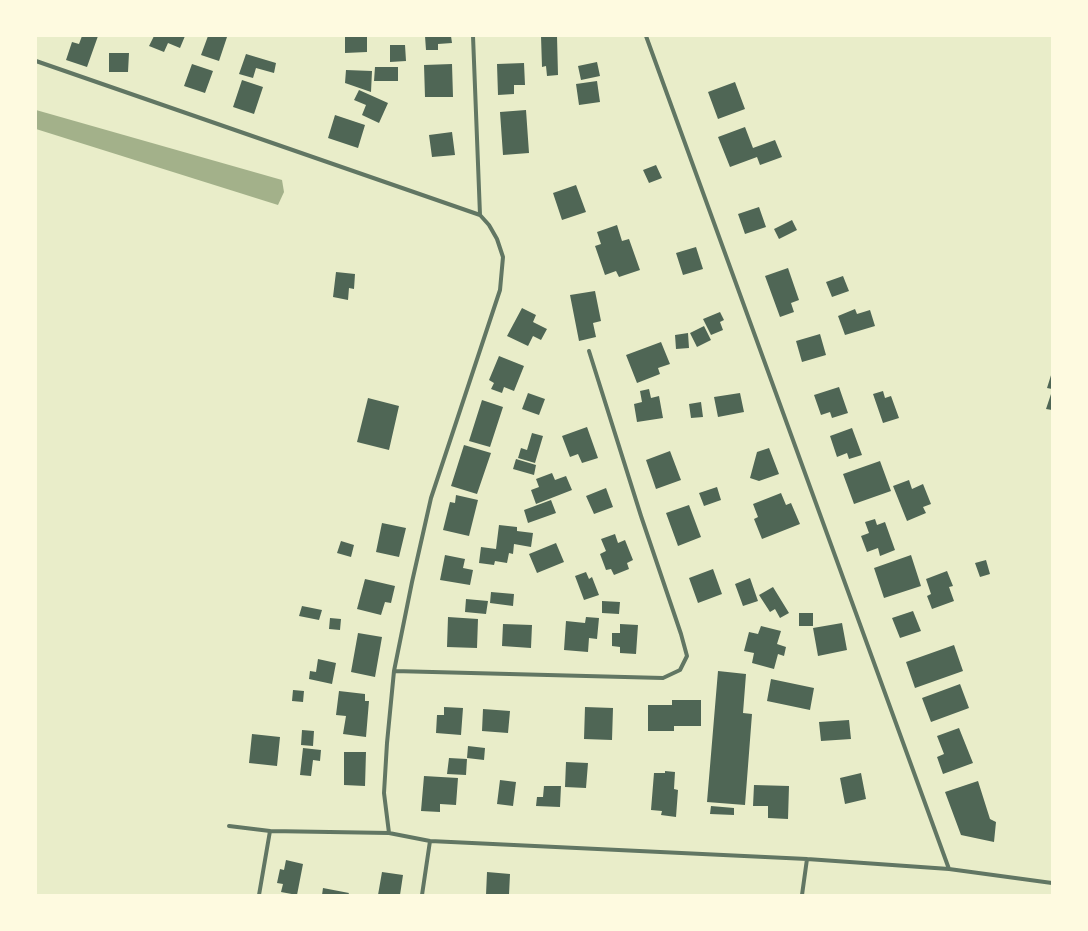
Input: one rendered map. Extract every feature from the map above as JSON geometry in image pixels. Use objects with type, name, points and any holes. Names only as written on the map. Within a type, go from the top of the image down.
[{"type":"street","points":[[473,36],[480,215]]},
{"type":"street","points":[[646,36],[949,869]]},
{"type":"street","points":[[36,61],[480,215],[497,239],[503,257],[500,290],[430,498],[394,671],[384,793],[389,833]]},
{"type":"street","points":[[394,671],[663,678],[680,670],[687,656],[681,634],[641,516],[589,351]]},
{"type":"street","points":[[229,826],[270,831],[389,833],[430,841],[807,859],[949,869],[1052,883]]},
{"type":"street","points":[[259,895],[270,831]]},
{"type":"street","points":[[422,895],[430,841]]},
{"type":"street","points":[[802,895],[807,859]]},
{"type":"shaded area","points":[[36,110],[282,180],[284,192],[278,205],[36,129]]},
{"type":"building","points":[[82,36],[98,36],[87,67],[66,60],[72,42],[79,44]]},
{"type":"building","points":[[154,36],[185,36],[180,48],[168,43],[164,52],[149,46]]},
{"type":"building","points":[[208,36],[227,37],[219,61],[201,55]]},
{"type":"building","points":[[345,36],[367,36],[367,52],[345,53]]},
{"type":"building","points":[[425,36],[451,36],[452,43],[438,44],[438,50],[426,50]]},
{"type":"building","points":[[541,36],[557,36],[558,75],[547,76],[546,66],[542,67]]},
{"type":"building","points":[[390,45],[405,45],[406,61],[390,62]]},
{"type":"building","points":[[109,53],[129,53],[128,72],[109,72]]},
{"type":"building","points":[[246,54],[276,63],[274,73],[256,68],[253,78],[239,74]]},
{"type":"building","points":[[597,62],[600,76],[581,80],[578,66]]},
{"type":"building","points":[[524,63],[525,85],[514,85],[514,94],[498,95],[497,64]]},
{"type":"building","points":[[192,64],[213,71],[205,93],[184,86]]},
{"type":"building","points":[[452,64],[453,97],[425,97],[424,65]]},
{"type":"building","points":[[375,67],[398,67],[398,81],[374,81]]},
{"type":"building","points":[[346,70],[372,71],[371,92],[345,83]]},
{"type":"building","points":[[242,80],[263,87],[254,114],[233,107]]},
{"type":"building","points":[[597,81],[600,102],[579,105],[576,84]]},
{"type":"building","points":[[735,82],[745,109],[718,119],[708,92]]},
{"type":"building","points":[[359,90],[388,103],[379,123],[362,115],[366,105],[354,100]]},
{"type":"building","points":[[526,110],[529,153],[503,155],[500,112]]},
{"type":"building","points":[[335,115],[365,125],[358,148],[328,138]]},
{"type":"building","points":[[745,127],[753,148],[775,140],[782,157],[760,165],[757,157],[730,167],[718,137]]},
{"type":"building","points":[[452,132],[455,155],[432,157],[429,135]]},
{"type":"building","points":[[656,165],[662,178],[649,183],[643,170]]},
{"type":"building","points":[[576,185],[586,212],[562,220],[553,193]]},
{"type":"building","points":[[759,207],[766,227],[745,234],[738,214]]},
{"type":"building","points":[[792,220],[797,230],[779,239],[774,229]]},
{"type":"building","points":[[617,225],[622,241],[629,239],[640,270],[619,277],[616,271],[605,275],[595,246],[601,244],[597,232]]},
{"type":"building","points":[[696,247],[703,269],[683,275],[676,253]]},
{"type":"building","points":[[788,268],[799,300],[791,303],[794,312],[780,317],[765,276]]},
{"type":"building","points":[[336,272],[355,274],[354,289],[349,288],[348,300],[333,297]]},
{"type":"building","points":[[843,276],[849,291],[832,297],[826,282]]},
{"type":"building","points":[[595,291],[601,321],[593,323],[596,337],[579,341],[570,295]]},
{"type":"building","points":[[522,308],[536,315],[533,322],[547,329],[541,340],[533,336],[528,346],[507,336]]},
{"type":"building","points":[[855,309],[857,314],[870,310],[875,326],[845,335],[838,316]]},
{"type":"building","points":[[720,312],[724,320],[720,322],[723,330],[711,335],[703,319]]},
{"type":"building","points":[[704,326],[711,340],[697,347],[690,333]]},
{"type":"building","points":[[688,333],[689,348],[676,349],[675,335]]},
{"type":"building","points":[[820,334],[826,355],[802,362],[796,341]]},
{"type":"building","points":[[661,342],[670,364],[658,368],[660,374],[637,383],[626,355]]},
{"type":"building","points":[[499,356],[524,366],[514,391],[504,387],[502,393],[491,389],[494,383],[489,380]]},
{"type":"building","points":[[1052,372],[1052,389],[1047,388]]},
{"type":"building","points":[[839,387],[848,413],[832,418],[830,412],[821,415],[814,395]]},
{"type":"building","points":[[649,389],[651,398],[659,396],[663,418],[637,422],[634,404],[642,402],[640,391]]},
{"type":"building","points":[[883,391],[885,398],[891,396],[899,418],[883,423],[873,394]]},
{"type":"building","points":[[1052,391],[1052,410],[1046,409]]},
{"type":"building","points":[[528,393],[545,399],[539,415],[522,409]]},
{"type":"building","points":[[740,393],[744,412],[718,417],[714,397]]},
{"type":"building","points":[[368,398],[399,406],[389,450],[357,442]]},
{"type":"building","points":[[482,400],[503,407],[490,447],[469,441]]},
{"type":"building","points":[[701,402],[703,417],[691,418],[689,404]]},
{"type":"building","points":[[587,427],[598,458],[582,463],[578,454],[570,457],[562,436]]},
{"type":"building","points":[[852,428],[862,455],[849,459],[847,453],[837,457],[830,436]]},
{"type":"building","points":[[532,433],[543,436],[535,463],[518,458],[521,448],[527,450]]},
{"type":"building","points":[[464,445],[491,453],[477,494],[451,486]]},
{"type":"building","points":[[769,448],[779,474],[759,481],[750,478],[757,452]]},
{"type":"building","points":[[670,451],[681,480],[656,489],[646,460]]},
{"type":"building","points":[[516,459],[536,465],[534,475],[513,469]]},
{"type":"building","points":[[880,461],[891,491],[854,504],[843,474]]},
{"type":"building","points":[[552,473],[555,480],[566,476],[572,490],[536,504],[531,490],[539,487],[536,479]]},
{"type":"building","points":[[909,480],[912,489],[923,484],[931,504],[923,507],[926,513],[907,521],[893,486]]},
{"type":"building","points":[[717,487],[721,500],[704,506],[699,493]]},
{"type":"building","points":[[606,488],[613,507],[594,514],[586,496]]},
{"type":"building","points":[[781,493],[786,505],[791,503],[800,524],[762,539],[754,519],[758,517],[753,504]]},
{"type":"building","points":[[456,495],[478,500],[469,536],[443,530],[450,502],[455,503]]},
{"type":"building","points":[[551,500],[556,513],[528,523],[524,510]]},
{"type":"building","points":[[689,505],[701,537],[678,546],[666,513]]},
{"type":"building","points":[[875,519],[877,525],[885,522],[895,550],[880,556],[878,548],[867,552],[861,536],[869,533],[865,522]]},
{"type":"building","points":[[382,523],[406,528],[399,557],[376,552]]},
{"type":"building","points":[[499,525],[517,527],[517,531],[533,533],[531,547],[514,544],[513,554],[509,553],[507,563],[495,561],[494,565],[479,563],[481,547],[496,549]]},
{"type":"building","points":[[615,534],[618,543],[625,540],[633,560],[627,563],[629,569],[614,575],[611,569],[606,570],[600,554],[606,551],[601,539]]},
{"type":"building","points":[[341,541],[354,545],[351,557],[337,553]]},
{"type":"building","points":[[556,543],[564,562],[537,573],[529,554]]},
{"type":"building","points":[[445,555],[465,559],[463,568],[473,570],[470,585],[440,580]]},
{"type":"building","points":[[911,555],[921,586],[884,598],[874,568]]},
{"type":"building","points":[[986,560],[990,574],[980,577],[975,563]]},
{"type":"building","points":[[713,569],[722,594],[698,603],[689,578]]},
{"type":"building","points":[[947,571],[953,586],[949,587],[954,601],[932,609],[927,596],[931,594],[926,579]]},
{"type":"building","points":[[586,572],[589,579],[592,577],[599,595],[584,600],[575,576]]},
{"type":"building","points":[[750,578],[758,601],[743,606],[735,584]]},
{"type":"building","points":[[365,579],[395,586],[391,603],[385,602],[381,615],[357,609]]},
{"type":"building","points":[[773,587],[789,613],[780,618],[775,609],[770,612],[759,595]]},
{"type":"building","points":[[491,592],[514,594],[513,606],[490,603]]},
{"type":"building","points":[[466,599],[488,601],[486,614],[465,612]]},
{"type":"building","points":[[602,601],[620,602],[619,614],[602,613]]},
{"type":"building","points":[[302,606],[322,610],[319,620],[299,616]]},
{"type":"building","points":[[913,611],[921,631],[900,638],[892,618]]},
{"type":"building","points":[[799,613],[813,613],[813,626],[799,626]]},
{"type":"building","points":[[448,617],[478,619],[477,648],[447,647]]},
{"type":"building","points":[[586,617],[599,618],[597,639],[589,638],[588,652],[564,650],[566,621],[585,623]]},
{"type":"building","points":[[330,618],[341,619],[340,630],[329,629]]},
{"type":"building","points":[[842,623],[847,650],[818,656],[813,628]]},
{"type":"building","points":[[503,624],[532,625],[531,648],[502,646]]},
{"type":"building","points":[[620,624],[638,625],[636,654],[620,653],[620,647],[612,646],[612,633],[620,633]]},
{"type":"building","points":[[761,626],[781,631],[777,644],[786,647],[784,656],[778,654],[774,669],[752,663],[754,653],[744,651],[749,632],[758,634]]},
{"type":"building","points":[[358,633],[382,637],[375,677],[351,672]]},
{"type":"building","points":[[954,645],[963,671],[915,688],[906,662]]},
{"type":"building","points":[[318,659],[336,663],[332,684],[309,679],[310,671],[316,672]]},
{"type":"building","points":[[718,671],[746,674],[743,713],[752,714],[745,805],[707,802]]},
{"type":"building","points":[[771,679],[814,688],[810,710],[767,701]]},
{"type":"building","points":[[960,684],[969,708],[931,722],[922,698]]},
{"type":"building","points":[[293,690],[304,691],[303,702],[292,701]]},
{"type":"building","points":[[339,691],[365,694],[365,701],[369,701],[366,737],[343,734],[346,716],[336,715]]},
{"type":"building","points":[[672,700],[701,700],[701,726],[674,726],[674,731],[648,731],[648,705],[672,705]]},
{"type":"building","points":[[444,707],[463,708],[461,735],[436,733],[437,715],[444,715]]},
{"type":"building","points":[[585,707],[613,708],[612,740],[584,739]]},
{"type":"building","points":[[483,709],[510,711],[508,733],[482,731]]},
{"type":"building","points":[[849,720],[851,739],[821,741],[819,722]]},
{"type":"building","points":[[959,728],[973,763],[943,774],[937,757],[944,754],[937,736]]},
{"type":"building","points":[[302,730],[314,731],[313,746],[301,745]]},
{"type":"building","points":[[252,734],[280,737],[277,766],[249,763]]},
{"type":"building","points":[[468,746],[485,748],[484,760],[467,758]]},
{"type":"building","points":[[303,748],[321,750],[320,761],[313,760],[311,776],[300,775]]},
{"type":"building","points":[[344,752],[366,752],[365,786],[344,785]]},
{"type":"building","points":[[449,758],[467,759],[466,775],[447,774]]},
{"type":"building","points":[[566,762],[588,763],[586,788],[565,787]]},
{"type":"building","points":[[665,771],[675,772],[674,789],[678,790],[676,817],[661,815],[662,811],[651,810],[654,773],[665,773]]},
{"type":"building","points":[[861,773],[866,799],[845,804],[840,778]]},
{"type":"building","points":[[424,776],[458,778],[456,805],[440,804],[440,812],[421,811]]},
{"type":"building","points":[[500,780],[516,782],[513,806],[497,804]]},
{"type":"building","points":[[978,781],[990,819],[996,822],[994,842],[961,835],[945,792]]},
{"type":"building","points":[[754,785],[789,786],[788,819],[768,818],[768,806],[753,806]]},
{"type":"building","points":[[544,786],[561,786],[560,807],[536,806],[537,797],[543,797]]},
{"type":"building","points":[[711,806],[734,808],[734,815],[710,814]]},
{"type":"building","points":[[286,860],[303,864],[297,895],[281,892],[283,884],[277,883],[280,869],[284,870]]},
{"type":"building","points":[[382,872],[403,875],[400,895],[378,895]]},
{"type":"building","points":[[487,872],[510,874],[509,895],[486,895]]},
{"type":"building","points":[[323,888],[349,893],[348,895],[322,895]]}]
